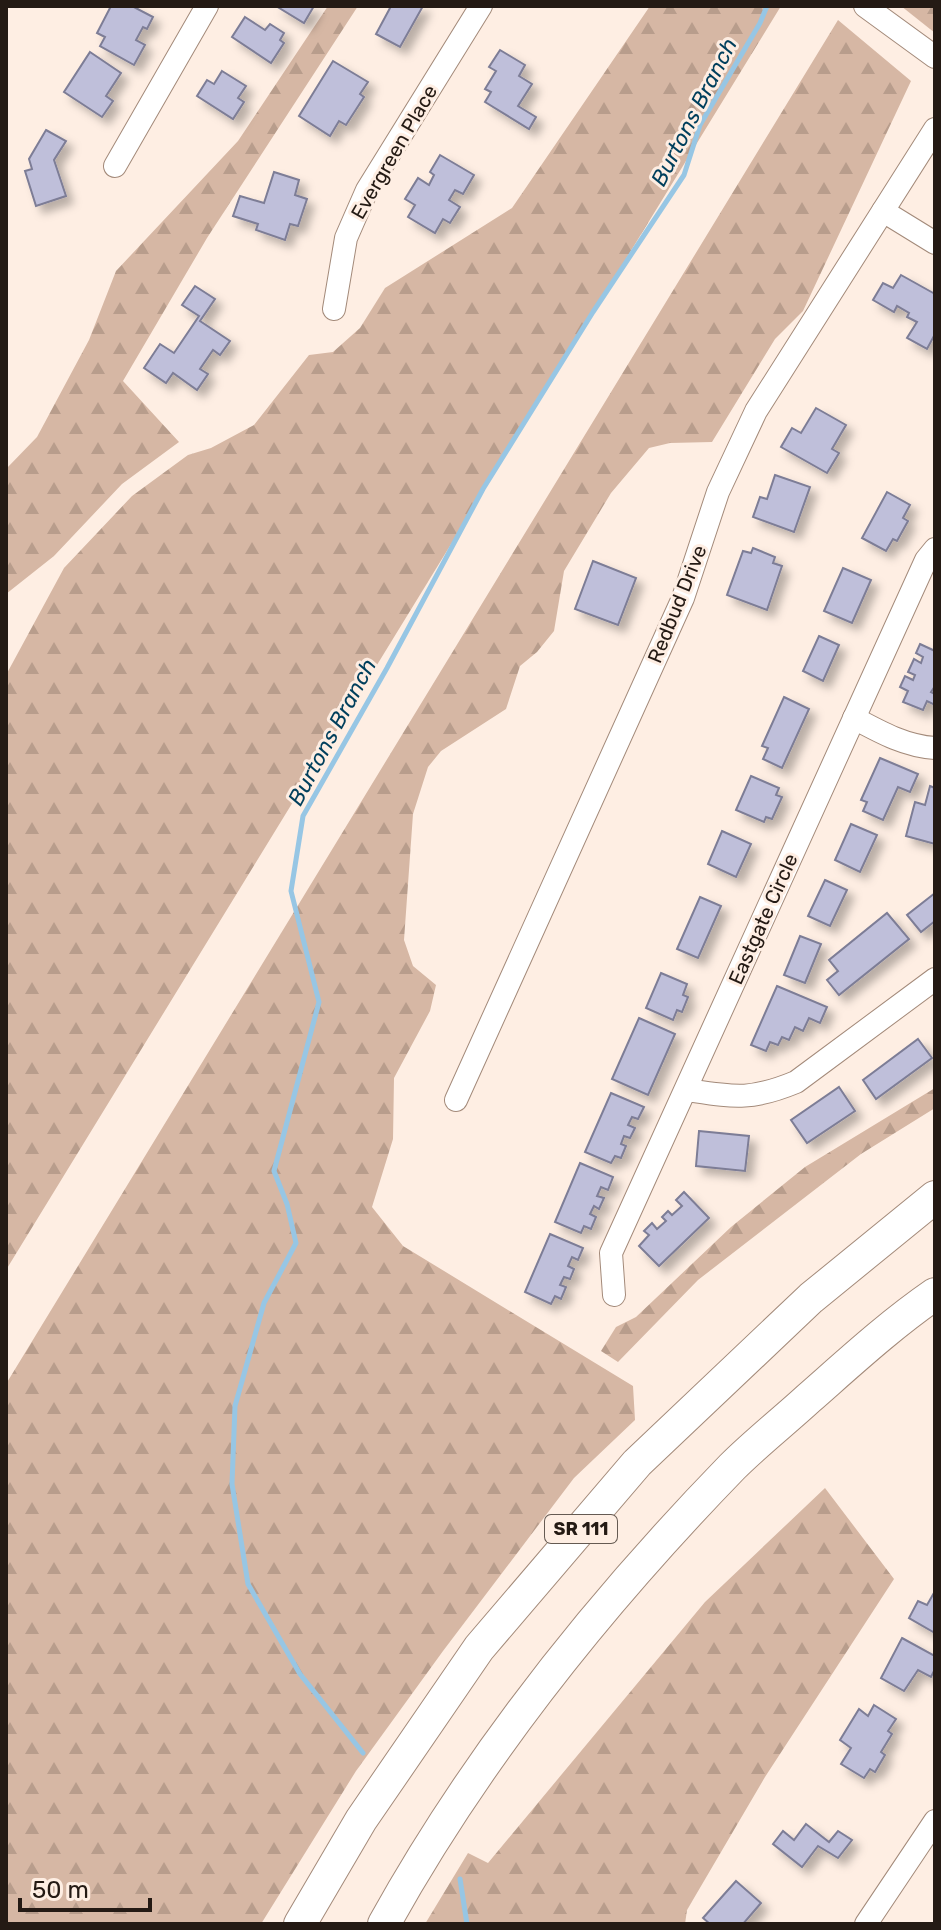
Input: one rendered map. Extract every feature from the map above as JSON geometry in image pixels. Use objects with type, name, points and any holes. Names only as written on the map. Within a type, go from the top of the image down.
[{"type":"highway","name":"SR 111","points":[[300,1924],[361,1820],[479,1648],[637,1463],[811,1298],[935,1197]]},
{"type":"highway","points":[[384,1924],[414,1869],[488,1757],[600,1613],[734,1465],[897,1321],[935,1294]]},
{"type":"street","points":[[115,166],[207,6]]},
{"type":"street","name":"Evergreen Place","points":[[334,309],[346,238],[367,190],[481,6]]},
{"type":"street","points":[[865,6],[935,57]]},
{"type":"street","name":"Redbud Drive","points":[[456,1100],[683,598],[718,492],[756,411],[935,129]]},
{"type":"street","points":[[883,211],[935,243]]},
{"type":"street","name":"Eastgate Circle","points":[[614,1295],[611,1253],[926,560],[935,549]]},
{"type":"street","points":[[854,718],[892,738],[918,747],[935,748]]},
{"type":"street","points":[[686,1090],[739,1098],[772,1092],[796,1082],[935,979]]},
{"type":"street","points":[[872,1922],[935,1821]]},
{"type":"green space","points":[[328,6],[358,6],[207,238],[123,381],[179,442],[122,484],[54,556],[6,594],[6,469],[37,437],[89,340],[116,271],[238,141]]},
{"type":"green space","points":[[650,6],[781,6],[6,1270],[6,675],[64,568],[132,496],[188,455],[211,448],[254,425],[309,355],[333,352],[360,328],[385,288],[512,208]]},
{"type":"green space","points":[[901,6],[935,6],[935,33]]},
{"type":"green space","points":[[838,20],[911,81],[803,311],[775,339],[712,442],[670,443],[649,448],[611,493],[564,571],[554,631],[537,652],[520,666],[506,709],[441,751],[428,767],[413,814],[404,940],[413,966],[436,985],[430,1011],[394,1078],[393,1139],[372,1207],[403,1246],[633,1386],[635,1420],[574,1478],[443,1651],[356,1771],[261,1924],[6,1924],[6,1384]]},
{"type":"green space","points":[[935,1088],[935,1108],[861,1154],[698,1280],[618,1362],[601,1351],[616,1327],[636,1317],[731,1227],[805,1167]]},
{"type":"green space","points":[[825,1488],[894,1579],[765,1777],[687,1910],[685,1924],[425,1924],[468,1853],[488,1863],[705,1602]]},
{"type":"building","points":[[111,6],[132,6],[153,17],[136,40],[145,45],[134,65],[100,46],[105,37],[97,33]]},
{"type":"building","points":[[276,6],[314,6],[304,23]]},
{"type":"building","points":[[387,6],[423,6],[400,47],[376,34],[390,8]]},
{"type":"building","points":[[245,17],[265,30],[270,24],[284,33],[280,40],[284,43],[271,63],[232,37]]},
{"type":"building","points":[[500,50],[525,65],[519,76],[532,84],[518,106],[536,117],[529,129],[485,102],[491,92],[485,89],[496,71],[489,67]]},
{"type":"building","points":[[90,52],[121,73],[106,96],[113,101],[102,117],[64,92]]},
{"type":"building","points":[[333,61],[368,82],[360,94],[364,97],[346,125],[339,121],[330,136],[299,116]]},
{"type":"building","points":[[222,71],[246,86],[238,98],[244,102],[233,119],[197,96],[207,80],[214,84]]},
{"type":"building","points":[[46,130],[66,141],[54,160],[66,196],[36,206],[25,171],[32,169],[29,159]]},
{"type":"building","points":[[440,155],[474,175],[463,194],[455,190],[449,200],[460,207],[450,223],[443,219],[435,233],[408,217],[415,205],[405,199],[418,178],[429,185],[434,175],[430,172]]},
{"type":"building","points":[[274,172],[299,180],[295,195],[307,199],[298,226],[290,224],[285,240],[256,230],[258,224],[233,216],[240,196],[264,203]]},
{"type":"building","points":[[901,275],[935,294],[935,334],[927,349],[907,338],[917,322],[907,317],[909,313],[897,306],[894,312],[873,300],[883,283],[893,288]]},
{"type":"building","points":[[195,286],[215,299],[200,321],[230,341],[220,355],[213,350],[200,369],[208,374],[197,390],[173,373],[166,383],[144,368],[160,344],[174,353],[199,316],[182,305]]},
{"type":"building","points":[[816,408],[846,425],[832,449],[839,453],[827,473],[781,447],[792,428],[801,433]]},
{"type":"building","points":[[775,475],[810,487],[794,532],[753,517],[760,497],[767,499]]},
{"type":"building","points":[[887,492],[910,505],[903,518],[908,521],[897,541],[893,539],[886,551],[862,538]]},
{"type":"building","points":[[753,548],[775,557],[773,563],[782,566],[767,610],[727,595],[743,551],[751,553]]},
{"type":"building","points":[[593,561],[636,578],[618,625],[575,609]]},
{"type":"building","points":[[843,568],[871,580],[852,623],[824,611]]},
{"type":"building","points":[[819,636],[839,645],[823,681],[803,671]]},
{"type":"building","points":[[920,644],[935,651],[935,686],[931,692],[935,694],[935,705],[927,701],[923,710],[903,702],[908,691],[900,687],[905,676],[913,680],[915,675],[908,672],[914,659],[921,663],[923,657],[916,653]]},
{"type":"building","points":[[784,697],[809,709],[782,768],[763,759],[768,748],[762,746]]},
{"type":"building","points":[[880,758],[918,774],[910,792],[898,787],[883,820],[863,811],[867,802],[861,800]]},
{"type":"building","points":[[751,776],[779,788],[776,795],[782,797],[772,819],[766,817],[764,822],[736,810]]},
{"type":"building","points":[[930,786],[935,788],[935,844],[906,836],[915,802],[925,805]]},
{"type":"building","points":[[851,824],[877,835],[860,872],[835,860]]},
{"type":"building","points":[[722,831],[751,844],[736,877],[708,864]]},
{"type":"building","points":[[825,880],[847,890],[830,926],[808,916]]},
{"type":"building","points":[[935,893],[935,921],[921,932],[907,915]]},
{"type":"building","points":[[700,897],[721,906],[698,958],[677,949]]},
{"type":"building","points":[[887,913],[909,939],[839,995],[827,980],[838,971],[829,960]]},
{"type":"building","points":[[800,936],[821,944],[805,983],[784,975]]},
{"type":"building","points":[[661,973],[687,984],[683,995],[688,997],[682,1012],[677,1010],[673,1020],[646,1008]]},
{"type":"building","points":[[777,986],[827,1007],[820,1023],[809,1018],[803,1031],[795,1027],[789,1040],[782,1037],[778,1045],[770,1042],[766,1051],[751,1045]]},
{"type":"building","points":[[639,1018],[675,1034],[648,1095],[612,1079]]},
{"type":"building","points":[[918,1039],[932,1058],[876,1099],[863,1080]]},
{"type":"building","points":[[839,1087],[855,1111],[807,1143],[791,1120]]},
{"type":"building","points":[[611,1093],[644,1107],[638,1119],[632,1117],[628,1125],[635,1128],[630,1138],[624,1136],[621,1144],[626,1146],[621,1158],[615,1156],[611,1163],[585,1152]]},
{"type":"building","points":[[699,1131],[749,1136],[745,1171],[696,1166]]},
{"type":"building","points":[[580,1163],[613,1177],[608,1190],[601,1187],[597,1196],[604,1198],[599,1209],[594,1206],[590,1214],[596,1217],[591,1229],[584,1226],[581,1233],[555,1222]]},
{"type":"building","points":[[684,1192],[709,1218],[659,1266],[639,1246],[649,1235],[644,1231],[652,1223],[657,1229],[666,1221],[662,1217],[668,1211],[672,1215],[682,1206],[676,1200]]},
{"type":"building","points":[[550,1234],[583,1248],[578,1260],[572,1257],[568,1266],[574,1269],[570,1279],[564,1277],[560,1285],[566,1287],[561,1299],[555,1296],[551,1304],[525,1292]]},
{"type":"building","points":[[935,1591],[935,1633],[909,1618],[918,1601],[927,1605]]},
{"type":"building","points":[[902,1638],[935,1656],[935,1669],[931,1677],[918,1670],[904,1691],[881,1678]]},
{"type":"building","points":[[874,1705],[896,1719],[888,1731],[892,1734],[881,1752],[885,1755],[875,1772],[870,1769],[864,1778],[841,1764],[851,1748],[840,1740],[859,1709],[868,1716]]},
{"type":"building","points":[[806,1824],[829,1842],[838,1831],[852,1840],[838,1858],[818,1846],[802,1867],[773,1844],[783,1831],[794,1840]]},
{"type":"building","points":[[736,1881],[761,1903],[743,1924],[710,1924],[703,1918]]},
{"type":"waterway","name":"Burtons Branch","points":[[363,1753],[300,1674],[248,1584],[232,1484],[235,1406],[264,1303],[296,1243],[287,1204],[274,1171],[319,1002],[291,891],[303,816],[483,489],[593,312],[684,175],[700,125],[767,6]]},
{"type":"waterway","name":"Burtons Branch","points":[[460,1879],[467,1924]]}]
